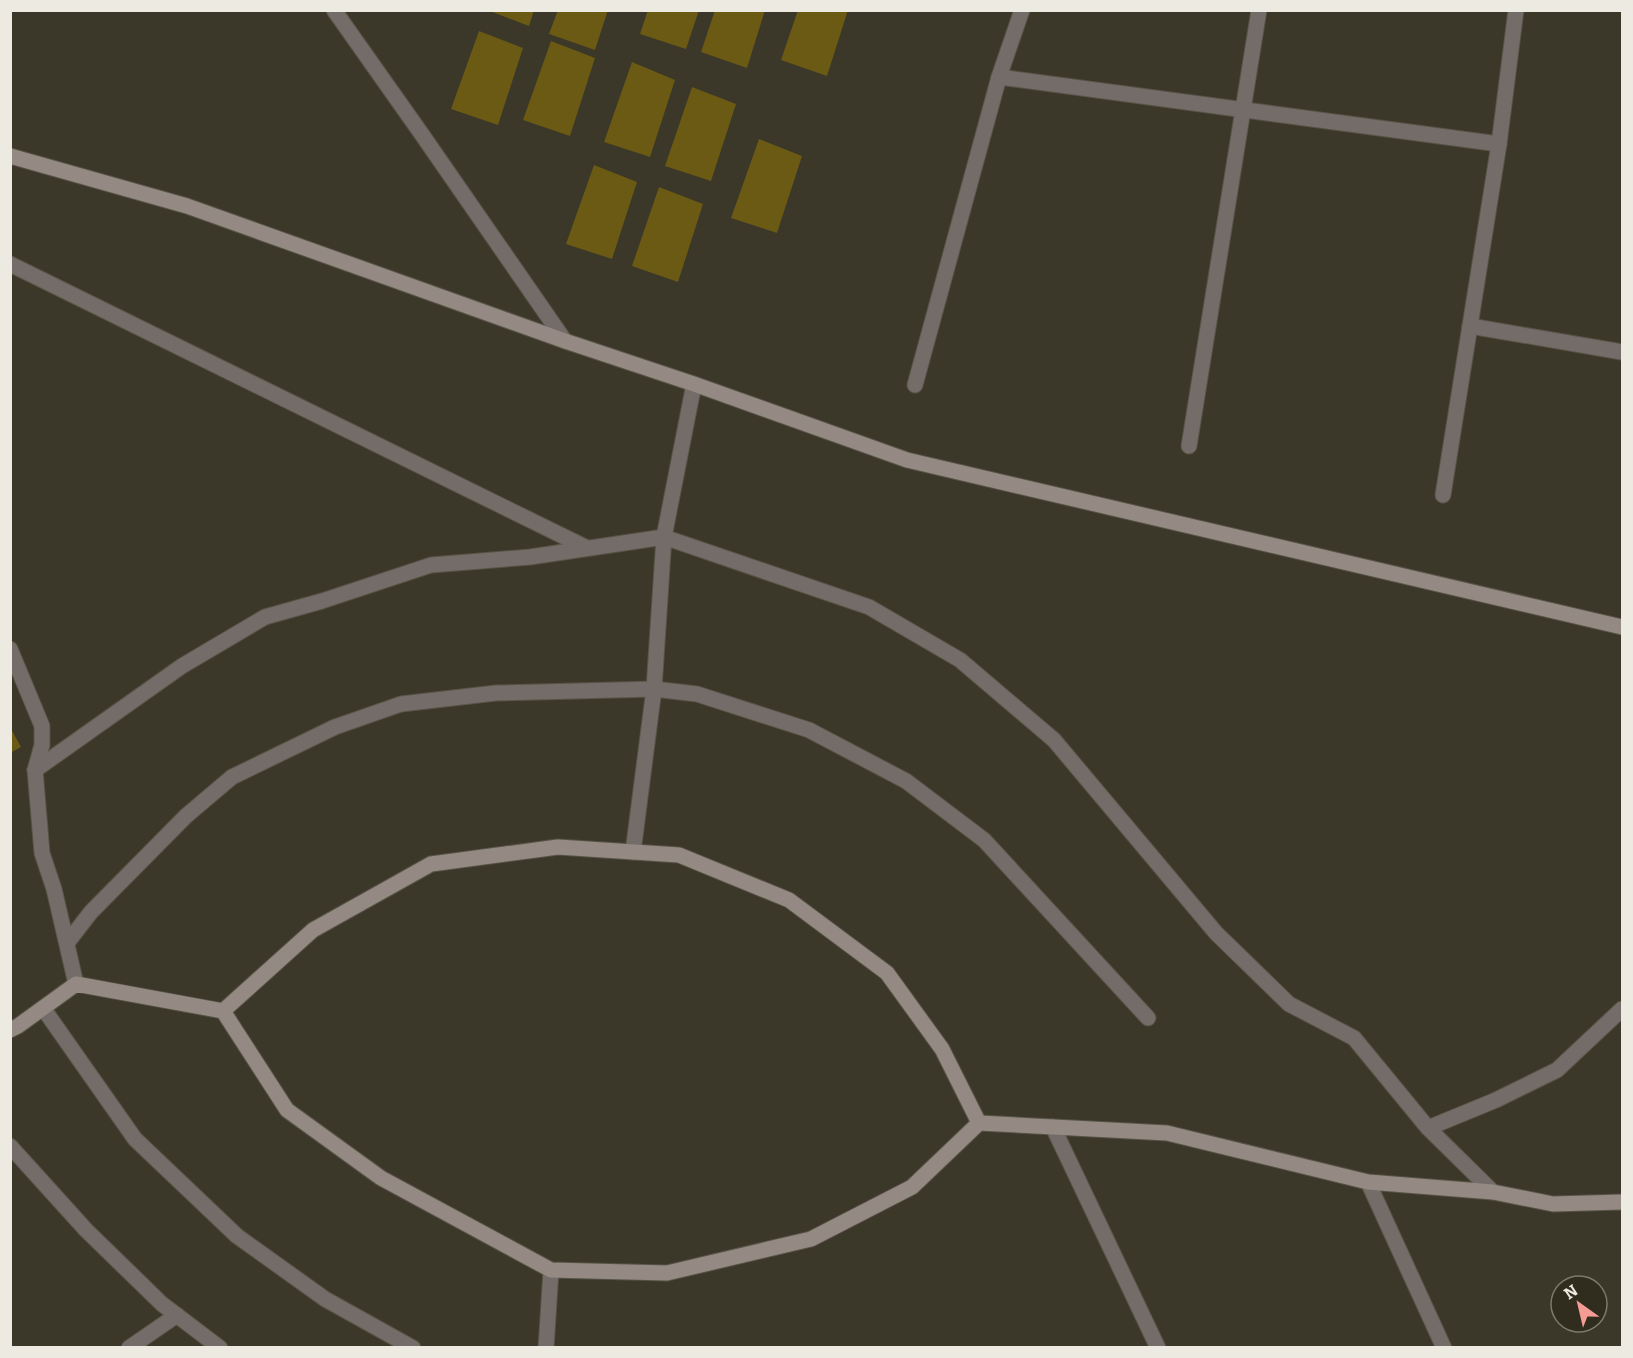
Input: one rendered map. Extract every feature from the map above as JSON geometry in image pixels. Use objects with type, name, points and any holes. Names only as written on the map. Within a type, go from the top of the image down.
[{"type":"street","points":[[334,10],[565,341]]},
{"type":"street","points":[[915,385],[999,77],[1022,10]]},
{"type":"street","points":[[1190,446],[1259,10]]},
{"type":"street","points":[[1443,495],[1499,144],[1516,10]]},
{"type":"street","points":[[999,77],[1499,144]]},
{"type":"street","points":[[10,156],[187,206],[907,460],[1623,627]]},
{"type":"street","points":[[10,264],[587,548]]},
{"type":"street","points":[[1470,326],[1623,352]]},
{"type":"street","points":[[633,852],[654,689],[664,537],[694,384]]},
{"type":"street","points":[[35,770],[182,666],[266,617],[431,565],[530,557],[664,537],[869,607],[960,660],[1054,740],[1216,933],[1289,1004],[1354,1038],[1428,1128],[1494,1192]]},
{"type":"street","points":[[10,649],[42,726],[42,745],[35,770],[42,853],[54,889],[76,984]]},
{"type":"street","points":[[67,943],[91,912],[186,816],[232,777],[335,727],[400,704],[496,693],[654,689],[697,694],[809,730],[906,781],[984,840],[1148,1018]]},
{"type":"street","points":[[223,1011],[313,930],[431,864],[558,847],[679,855],[789,900],[887,973],[942,1049],[979,1123]]},
{"type":"street","points":[[10,1030],[76,984],[223,1011],[287,1110],[381,1178],[551,1270],[667,1273],[811,1239],[912,1188],[979,1123],[1167,1133],[1368,1182],[1494,1192],[1553,1204],[1623,1202]]},
{"type":"street","points":[[43,1008],[135,1138],[237,1236],[325,1299],[413,1347]]},
{"type":"street","points":[[1428,1128],[1496,1100],[1557,1070],[1623,1009]]},
{"type":"street","points":[[1053,1127],[1158,1347]]},
{"type":"street","points":[[10,1146],[86,1230],[162,1304],[220,1347]]},
{"type":"street","points":[[1368,1182],[1444,1347]]},
{"type":"street","points":[[546,1347],[551,1270]]},
{"type":"street","points":[[129,1347],[177,1315]]},
{"type":"building","points":[[487,10],[534,10],[529,26]]},
{"type":"building","points":[[558,10],[608,10],[595,50],[549,34]]},
{"type":"building","points":[[648,10],[699,10],[686,49],[640,34]]},
{"type":"building","points":[[715,10],[765,10],[747,68],[701,52]]},
{"type":"building","points":[[798,10],[848,10],[827,76],[781,60]]},
{"type":"building","points":[[479,31],[523,48],[498,125],[451,109]]},
{"type":"building","points":[[551,41],[595,58],[570,136],[523,120]]},
{"type":"building","points":[[632,62],[675,80],[650,157],[604,142]]},
{"type":"building","points":[[692,87],[736,104],[711,181],[665,166]]},
{"type":"building","points":[[759,139],[802,156],[777,233],[731,218]]},
{"type":"building","points":[[594,165],[637,182],[612,259],[566,244]]},
{"type":"building","points":[[659,187],[703,204],[678,282],[632,266]]},
{"type":"building","points":[[10,727],[21,747],[10,753]]}]
